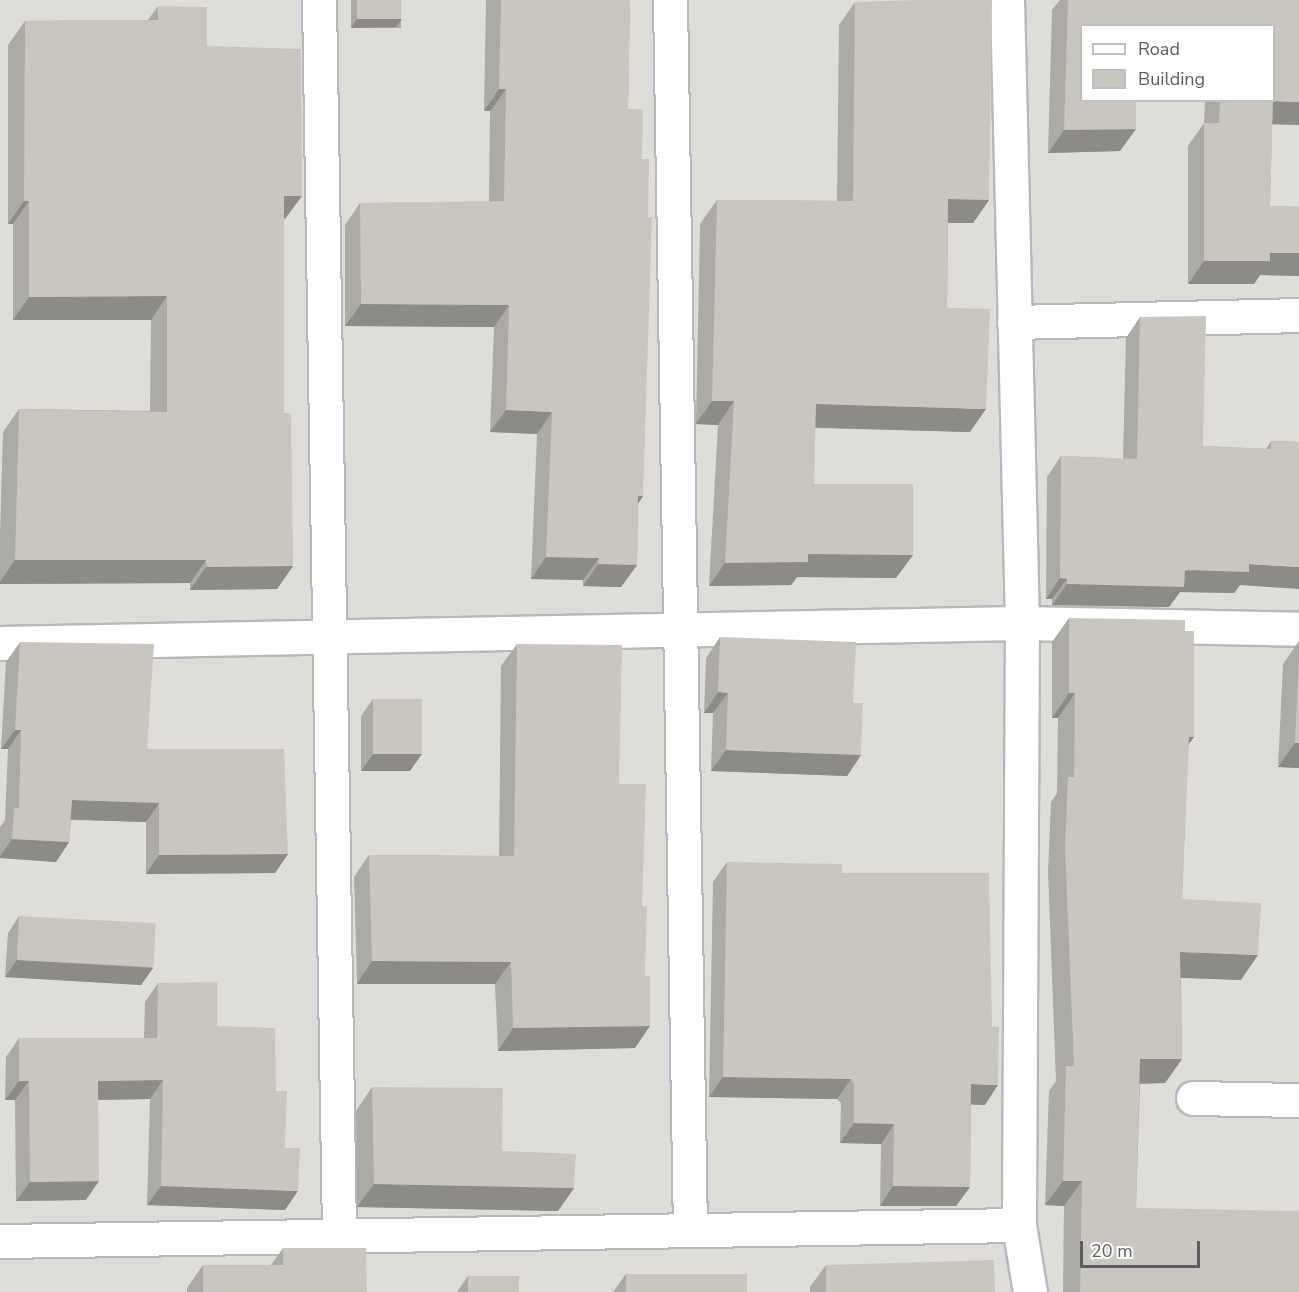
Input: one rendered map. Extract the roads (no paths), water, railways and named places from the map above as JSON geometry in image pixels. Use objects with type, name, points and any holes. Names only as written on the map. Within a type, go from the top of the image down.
[{"type":"street","points":[[319,0],[339,1236]]},
{"type":"street","points":[[670,0],[690,1229]]},
{"type":"street","points":[[1007,0],[1022,623],[1019,1225],[1030,1292]]},
{"type":"street","points":[[1014,322],[1299,315]]},
{"type":"street","points":[[0,643],[1022,623],[1299,629]]},
{"type":"street","points":[[1193,1098],[1299,1100]]},
{"type":"street","points":[[0,1242],[1019,1225]]}]
